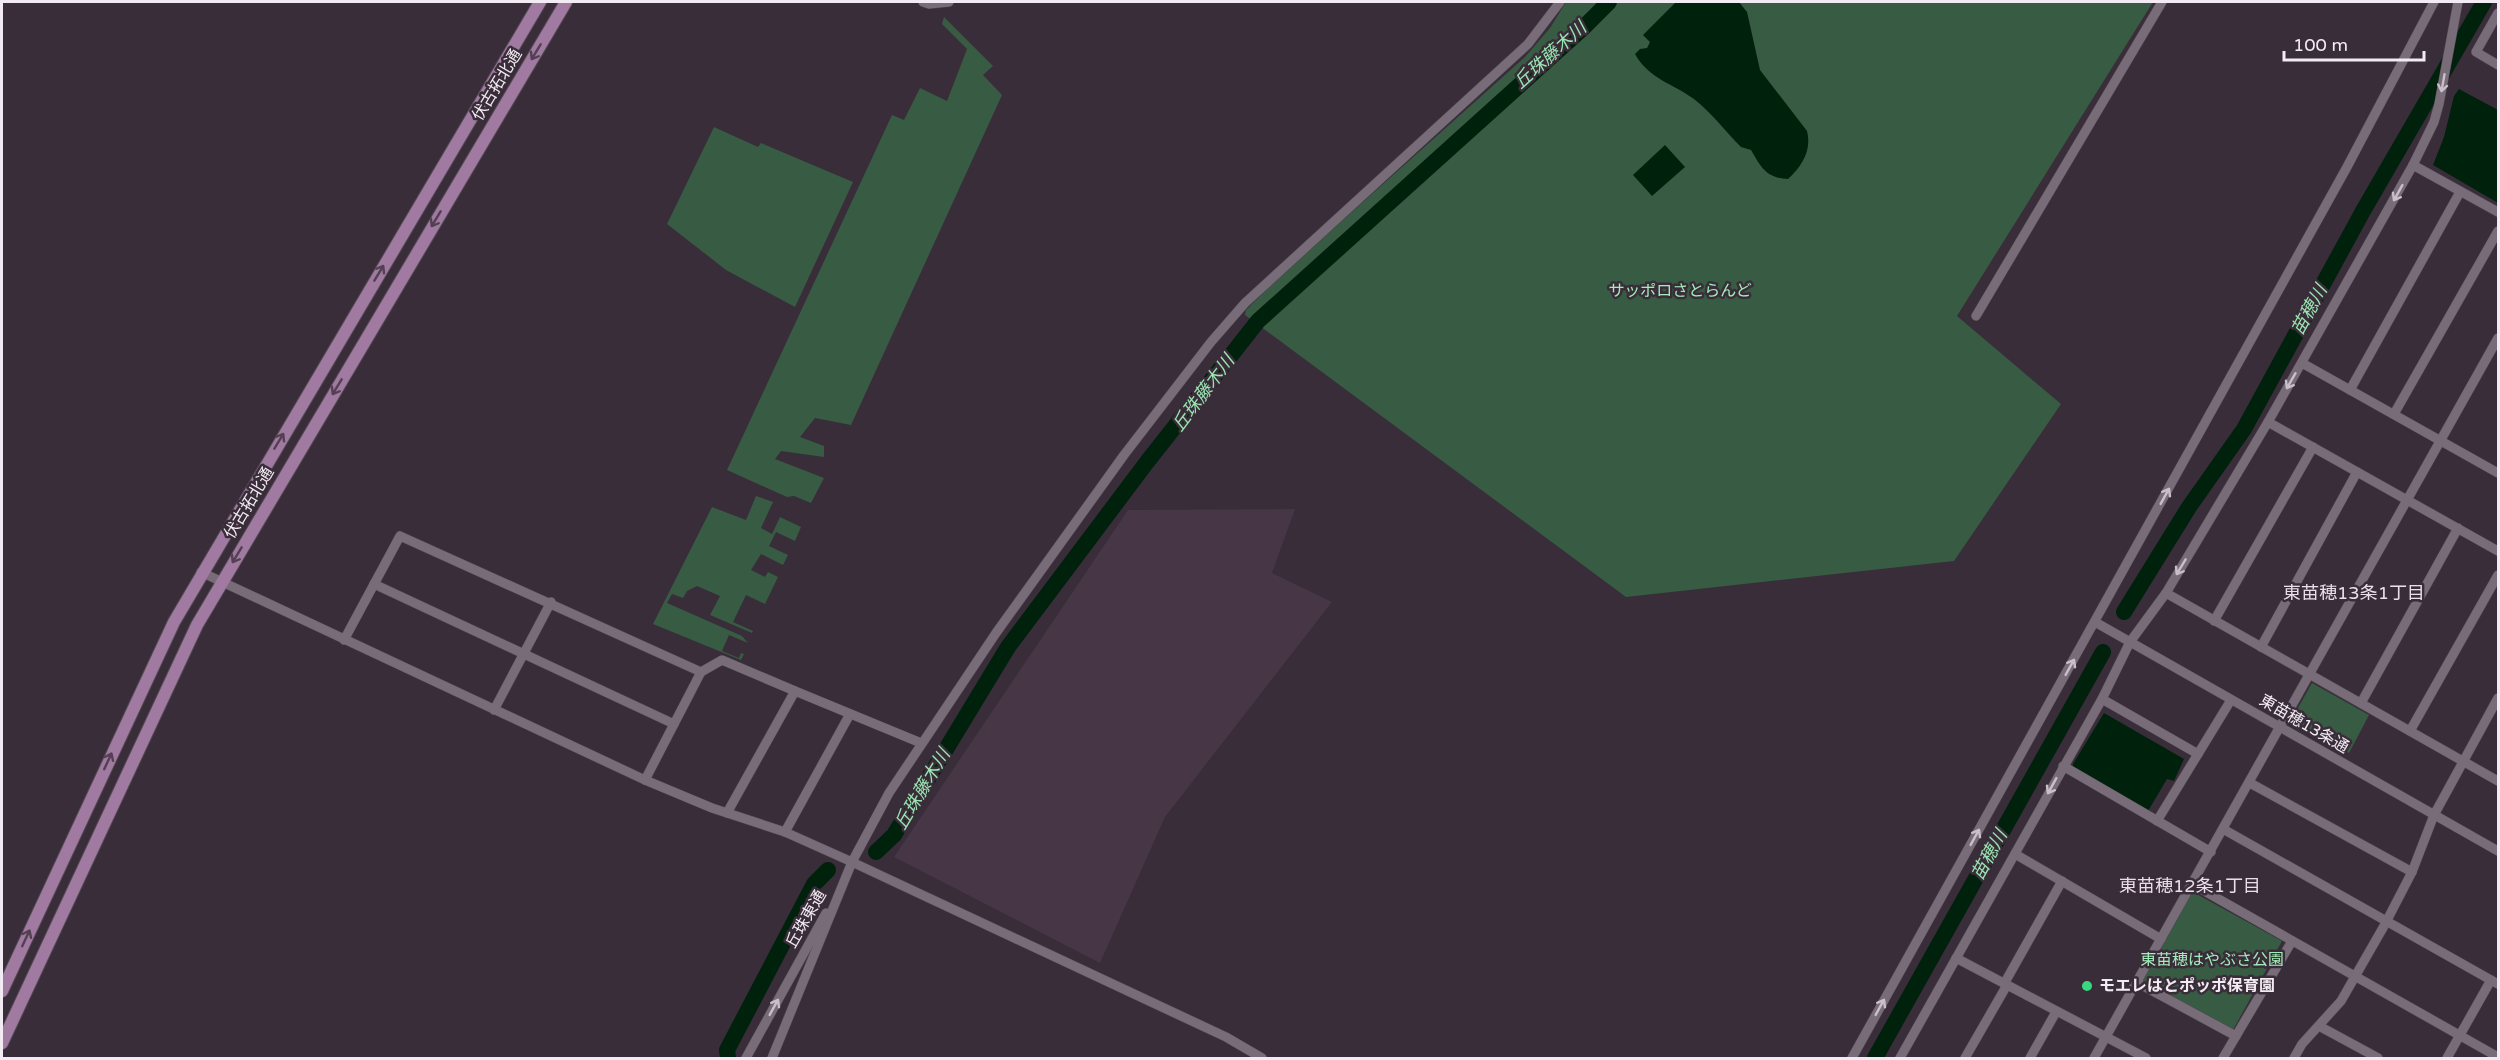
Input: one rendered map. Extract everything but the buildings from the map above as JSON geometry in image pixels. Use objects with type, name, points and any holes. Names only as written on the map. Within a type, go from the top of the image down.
[{"type":"main road","name":"伏古拓北通","points":[[2,991],[153,663],[201,572],[540,2]]},
{"type":"main road","name":"伏古拓北通","points":[[2,1043],[173,672],[220,582],[566,2]]},
{"type":"street","points":[[923,2],[929,4],[949,2]]},
{"type":"street","points":[[840,891],[852,862],[889,793],[921,743],[1124,455],[1227,322],[1262,286],[1528,44],[1560,2]]},
{"type":"street","points":[[1976,315],[2162,2]]},
{"type":"street","points":[[1852,1059],[2342,178],[2434,2]]},
{"type":"street","points":[[1900,1059],[2102,699],[2130,642],[2166,593],[2268,422],[2413,165],[2434,122],[2458,3]]},
{"type":"street","points":[[2499,13],[2476,52],[2499,64]]},
{"type":"street","points":[[2413,165],[2499,213]]},
{"type":"street","points":[[2350,390],[2460,192]]},
{"type":"street","points":[[2394,414],[2499,231]]},
{"type":"street","points":[[2094,1059],[2499,338]]},
{"type":"street","points":[[2301,363],[2496,472],[2499,460]]},
{"type":"street","points":[[2268,422],[2499,551]]},
{"type":"street","points":[[2214,621],[2313,447]]},
{"type":"street","points":[[2261,647],[2357,472]]},
{"type":"street","points":[[2361,703],[2458,528]]},
{"type":"street","points":[[344,640],[400,536],[551,602],[701,672]]},
{"type":"street","points":[[201,572],[645,780],[728,813],[785,832],[852,862],[1226,1037],[1262,1059]]},
{"type":"street","points":[[2410,731],[2499,574]]},
{"type":"street","points":[[374,584],[674,724]]},
{"type":"street","points":[[2166,593],[2499,781]]},
{"type":"street","points":[[494,710],[551,602]]},
{"type":"street","name":"東苗穂13条通","points":[[2095,622],[2499,851]]},
{"type":"street","points":[[645,780],[701,672],[722,660],[921,743]]},
{"type":"street","points":[[728,813],[795,691]]},
{"type":"street","points":[[2294,1059],[2302,1044],[2341,1002],[2387,921],[2412,872],[2434,815],[2499,698]]},
{"type":"street","points":[[2102,699],[2198,754]]},
{"type":"street","points":[[2157,821],[2231,700]]},
{"type":"street","points":[[785,832],[850,714]]},
{"type":"street","points":[[2064,766],[2211,852]]},
{"type":"street","points":[[2250,783],[2412,872]]},
{"type":"street","points":[[2223,829],[2495,982],[2460,1034],[2447,1059]]},
{"type":"street","points":[[2015,854],[2161,939]]},
{"type":"street","points":[[1965,1059],[2062,880]]},
{"type":"street","points":[[2192,884],[2499,1057]]},
{"type":"street","name":"丘珠東通","points":[[746,1059],[840,891]]},
{"type":"street","name":"丘珠東通","points":[[772,1059],[840,891]]},
{"type":"street","points":[[2223,1059],[2292,941]]},
{"type":"street","points":[[1956,958],[2146,1059]]},
{"type":"street","points":[[2138,982],[2236,1036]]},
{"type":"street","points":[[2030,1059],[2056,1012]]},
{"type":"street","points":[[2319,1026],[2361,1055],[2378,1059]]},
{"type":"shaded area","points":[[1676,2],[1739,2],[1747,12],[1760,70],[1807,131],[1808,145],[1805,157],[1788,179],[1769,174],[1751,150],[1741,147],[1700,104],[1686,93],[1654,75],[1635,54],[1640,49],[1647,48],[1650,42],[1643,35]]},
{"type":"shaded area","points":[[2459,89],[2498,110],[2498,203],[2433,165],[2444,137],[2454,96]]},
{"type":"shaded area","points":[[1665,145],[1685,167],[1652,196],[1633,175]]},
{"type":"shaded area","points":[[1295,509],[1272,573],[1332,602],[1165,817],[1100,963],[894,857],[1128,510]]},
{"type":"shaded area","points":[[2104,713],[2184,759],[2174,781],[2167,779],[2148,811],[2073,768],[2073,764]]},
{"type":"green space","name":"サッポロさとらんど","points":[[1566,2],[2153,2],[1957,316],[2061,404],[1954,561],[1626,597],[1245,315],[1246,310],[1278,278],[1525,57],[1550,28]]},
{"type":"green space","points":[[944,17],[993,66],[983,75],[1002,95],[851,425],[815,418],[800,437],[824,446],[824,457],[781,451],[775,459],[824,478],[811,503],[794,496],[787,497],[727,470],[892,115],[904,120],[920,88],[947,101],[967,49],[942,24]]},
{"type":"green space","points":[[714,127],[758,147],[761,143],[853,182],[795,307],[726,270],[667,224]]},
{"type":"green space","points":[[756,496],[773,502],[761,528],[772,534],[780,517],[801,527],[795,541],[776,532],[769,546],[788,555],[783,565],[761,554],[751,570],[765,577],[768,572],[778,577],[765,604],[746,595],[733,622],[753,631],[752,633],[710,615],[720,596],[697,586],[687,591],[683,598],[672,594],[667,603],[742,636],[748,643],[729,635],[722,651],[739,658],[741,653],[744,654],[741,660],[653,624],[712,507],[746,520]]},
{"type":"green space","points":[[2312,683],[2369,715],[2349,753],[2290,722]]},
{"type":"green space","name":"東苗穂はやぶさ公園","points":[[2191,891],[2282,941],[2233,1030],[2142,980]]},
{"type":"waterway","name":"丘珠藤木川","points":[[876,852],[894,835],[1008,647],[1147,462],[1258,321],[1609,2]]},
{"type":"waterway","name":"苗穂川","points":[[2124,612],[2189,507],[2244,429],[2363,211],[2484,2]]},
{"type":"waterway","name":"苗穂川","points":[[1875,1058],[2103,652]]},
{"type":"waterway","name":"丘珠藤木川","points":[[728,1058],[727,1050],[814,884],[828,870]]},
{"type":"place","name":"モエレはとポッポ保育園","points":[[2087,986]]},
{"type":"district","name":"東苗穂13条1丁目","points":[[2354,593]]},
{"type":"district","name":"東苗穂12条1丁目","points":[[2190,886]]}]
